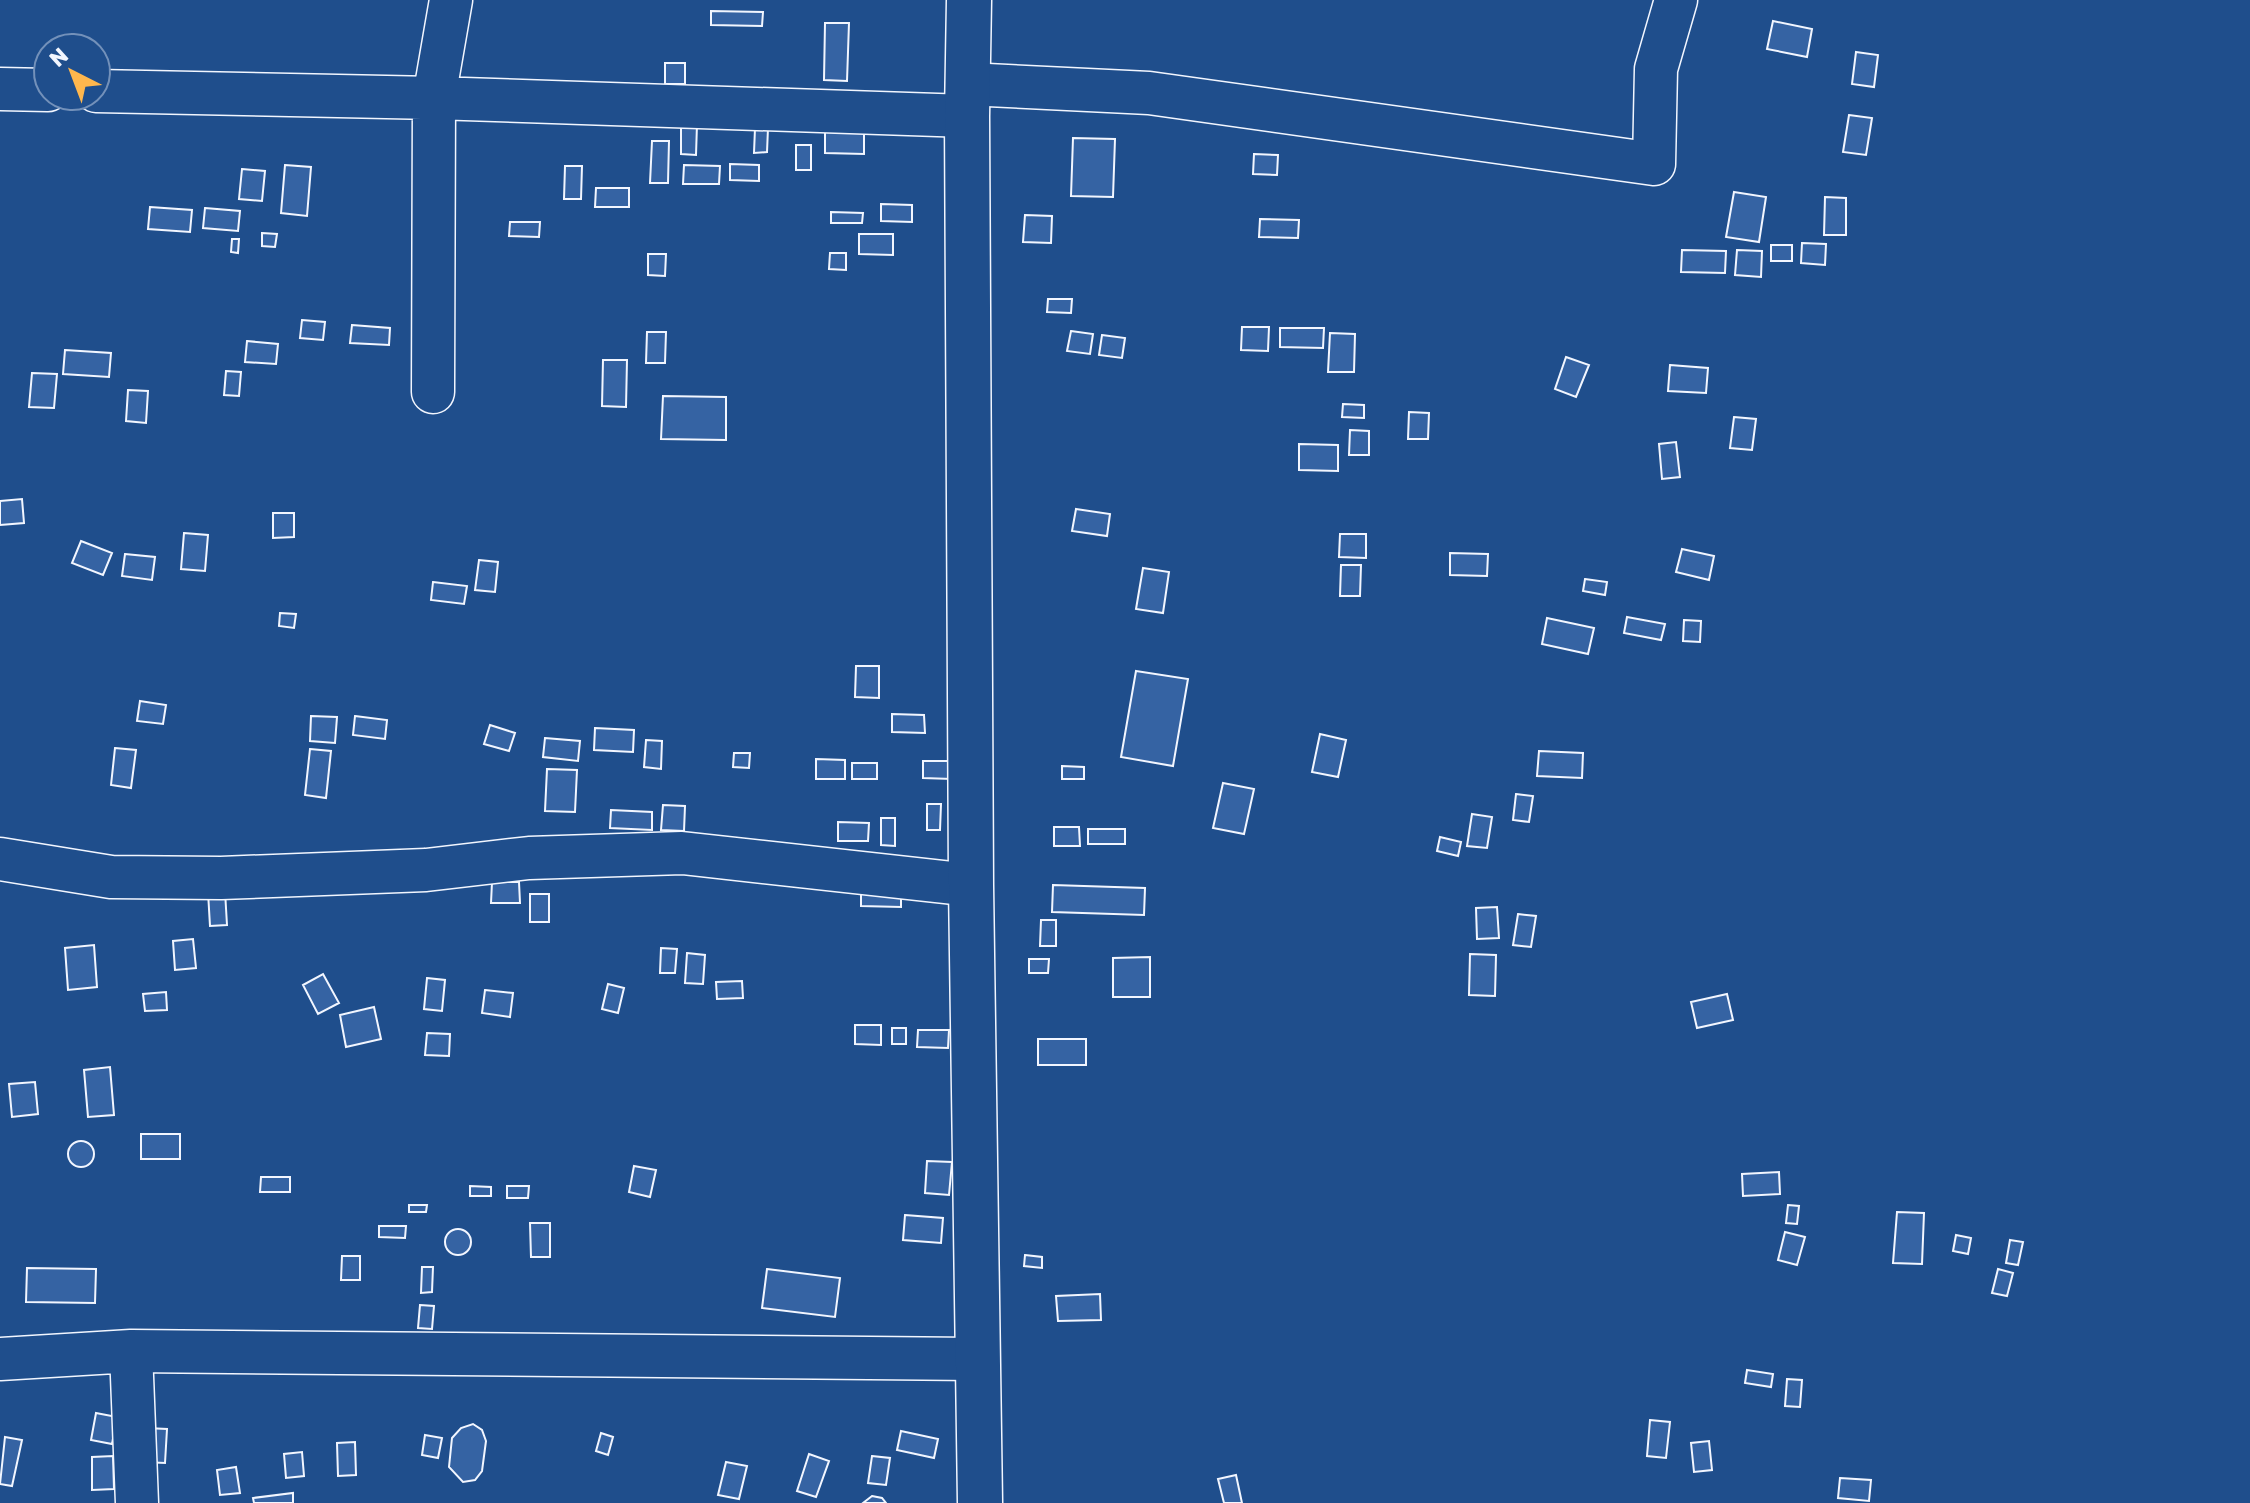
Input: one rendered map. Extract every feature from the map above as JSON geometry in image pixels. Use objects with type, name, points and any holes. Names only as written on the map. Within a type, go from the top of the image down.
[{"type":"main road","points":[[969,0],[971,885],[980,1503]]},
{"type":"street","points":[[433,392],[434,98],[451,0]]},
{"type":"street","points":[[112,91],[434,98],[967,100],[1149,93],[1654,164],[1656,69],[1676,0]]},
{"type":"street","points":[[0,89],[32,90]]},
{"type":"street","points":[[0,859],[111,877],[221,878],[426,870],[529,858],[682,853],[971,885]]},
{"type":"street","points":[[131,1351],[137,1503]]},
{"type":"street","points":[[0,1359],[131,1351],[976,1359]]},
{"type":"building","points":[[711,11],[763,12],[762,26],[711,25]]},
{"type":"building","points":[[1773,21],[1812,29],[1807,57],[1767,49]]},
{"type":"building","points":[[825,23],[849,23],[847,81],[824,80]]},
{"type":"building","points":[[1856,52],[1878,55],[1874,87],[1852,84]]},
{"type":"building","points":[[665,63],[685,63],[685,84],[665,84]]},
{"type":"building","points":[[1849,115],[1872,118],[1866,155],[1843,152]]},
{"type":"building","points":[[681,123],[697,124],[696,155],[681,154]]},
{"type":"building","points":[[755,128],[768,128],[767,152],[754,153]]},
{"type":"building","points":[[825,131],[864,131],[864,154],[825,153]]},
{"type":"building","points":[[1073,138],[1115,139],[1113,197],[1071,196]]},
{"type":"building","points":[[652,141],[669,141],[668,183],[650,183]]},
{"type":"building","points":[[796,145],[811,145],[811,170],[796,170]]},
{"type":"building","points":[[1254,154],[1278,155],[1277,175],[1253,174]]},
{"type":"building","points":[[730,164],[759,165],[759,181],[730,180]]},
{"type":"building","points":[[285,165],[311,167],[307,216],[281,213]]},
{"type":"building","points":[[684,165],[720,166],[719,184],[683,184]]},
{"type":"building","points":[[565,166],[582,166],[581,199],[564,199]]},
{"type":"building","points":[[242,169],[265,171],[262,201],[239,199]]},
{"type":"building","points":[[596,188],[629,188],[629,207],[595,207]]},
{"type":"building","points":[[1734,192],[1766,197],[1759,242],[1726,237]]},
{"type":"building","points":[[1825,197],[1846,198],[1846,235],[1824,235]]},
{"type":"building","points":[[881,204],[912,205],[912,222],[881,221]]},
{"type":"building","points":[[150,207],[192,210],[190,232],[148,229]]},
{"type":"building","points":[[205,208],[240,211],[238,231],[203,228]]},
{"type":"building","points":[[831,212],[863,213],[862,223],[831,223]]},
{"type":"building","points":[[1025,215],[1052,216],[1051,243],[1023,242]]},
{"type":"building","points":[[1260,219],[1299,220],[1298,238],[1259,237]]},
{"type":"building","points":[[510,222],[540,222],[539,237],[509,236]]},
{"type":"building","points":[[262,233],[277,234],[275,247],[262,246]]},
{"type":"building","points":[[859,234],[893,234],[893,255],[859,254]]},
{"type":"building","points":[[232,239],[239,239],[238,253],[231,252]]},
{"type":"building","points":[[1802,243],[1826,244],[1825,265],[1801,263]]},
{"type":"building","points":[[1771,245],[1792,245],[1792,261],[1771,261]]},
{"type":"building","points":[[1682,250],[1726,251],[1725,273],[1681,272]]},
{"type":"building","points":[[1737,250],[1762,251],[1761,277],[1735,275]]},
{"type":"building","points":[[830,253],[846,253],[846,270],[829,269]]},
{"type":"building","points":[[648,254],[666,254],[665,276],[648,275]]},
{"type":"building","points":[[1048,299],[1072,299],[1071,313],[1047,312]]},
{"type":"building","points":[[302,320],[325,322],[323,340],[300,338]]},
{"type":"building","points":[[352,325],[390,328],[389,345],[350,343]]},
{"type":"building","points":[[1242,327],[1269,327],[1268,351],[1241,350]]},
{"type":"building","points":[[1280,328],[1324,328],[1323,348],[1280,347]]},
{"type":"building","points":[[1071,331],[1093,334],[1090,354],[1067,351]]},
{"type":"building","points":[[647,332],[666,332],[665,363],[646,363]]},
{"type":"building","points":[[1330,333],[1355,334],[1354,372],[1328,372]]},
{"type":"building","points":[[1102,335],[1125,338],[1122,358],[1099,355]]},
{"type":"building","points":[[247,341],[278,344],[276,364],[245,362]]},
{"type":"building","points":[[65,350],[111,353],[109,377],[63,374]]},
{"type":"building","points":[[1566,357],[1589,365],[1576,397],[1555,389]]},
{"type":"building","points":[[603,360],[627,360],[626,407],[602,406]]},
{"type":"building","points":[[1670,365],[1708,368],[1706,393],[1668,391]]},
{"type":"building","points":[[226,371],[241,372],[239,396],[224,395]]},
{"type":"building","points":[[32,373],[57,374],[54,408],[29,407]]},
{"type":"building","points":[[128,390],[148,391],[146,423],[126,421]]},
{"type":"building","points":[[663,396],[726,397],[726,440],[661,439]]},
{"type":"building","points":[[1343,404],[1364,405],[1364,418],[1342,417]]},
{"type":"building","points":[[1409,412],[1429,413],[1428,439],[1408,439]]},
{"type":"building","points":[[1734,417],[1756,419],[1752,450],[1730,448]]},
{"type":"building","points":[[1350,430],[1369,431],[1369,455],[1349,455]]},
{"type":"building","points":[[1676,442],[1680,477],[1662,479],[1659,444]]},
{"type":"building","points":[[1299,444],[1338,445],[1338,471],[1299,470]]},
{"type":"building","points":[[22,499],[24,523],[0,525],[0,501]]},
{"type":"building","points":[[1076,509],[1110,514],[1107,536],[1072,531]]},
{"type":"building","points":[[273,513],[294,513],[294,537],[273,538]]},
{"type":"building","points":[[184,533],[208,535],[205,571],[181,569]]},
{"type":"building","points":[[1340,534],[1366,534],[1366,558],[1339,557]]},
{"type":"building","points":[[81,541],[112,553],[103,575],[72,563]]},
{"type":"building","points":[[1682,549],[1714,556],[1709,580],[1676,572]]},
{"type":"building","points":[[1450,553],[1488,554],[1487,576],[1450,575]]},
{"type":"building","points":[[125,554],[155,557],[152,580],[122,576]]},
{"type":"building","points":[[479,560],[498,562],[495,592],[475,590]]},
{"type":"building","points":[[1341,565],[1361,565],[1360,596],[1340,596]]},
{"type":"building","points":[[1143,568],[1169,572],[1163,613],[1136,609]]},
{"type":"building","points":[[1585,579],[1607,582],[1605,595],[1583,591]]},
{"type":"building","points":[[433,582],[467,586],[464,604],[431,600]]},
{"type":"building","points":[[280,613],[296,614],[294,628],[279,626]]},
{"type":"building","points":[[1627,617],[1665,624],[1661,640],[1624,633]]},
{"type":"building","points":[[1547,618],[1594,628],[1588,654],[1542,644]]},
{"type":"building","points":[[1684,620],[1701,621],[1700,642],[1683,641]]},
{"type":"building","points":[[856,666],[879,666],[879,698],[855,697]]},
{"type":"building","points":[[1136,671],[1188,679],[1173,766],[1121,757]]},
{"type":"building","points":[[140,701],[166,705],[163,724],[137,721]]},
{"type":"building","points":[[892,714],[924,715],[925,733],[892,732]]},
{"type":"building","points":[[311,716],[337,717],[335,743],[310,741]]},
{"type":"building","points":[[355,716],[387,720],[385,739],[353,735]]},
{"type":"building","points":[[490,725],[515,733],[509,751],[484,744]]},
{"type":"building","points":[[595,728],[634,730],[633,752],[594,750]]},
{"type":"building","points":[[1320,734],[1346,740],[1338,777],[1312,772]]},
{"type":"building","points":[[545,738],[580,741],[578,761],[543,757]]},
{"type":"building","points":[[646,740],[662,741],[661,769],[644,767]]},
{"type":"building","points":[[115,748],[136,750],[131,788],[111,785]]},
{"type":"building","points":[[310,749],[331,751],[326,798],[305,795]]},
{"type":"building","points":[[1539,751],[1583,753],[1582,778],[1537,776]]},
{"type":"building","points":[[734,753],[750,753],[749,768],[733,767]]},
{"type":"building","points":[[816,759],[845,760],[845,779],[816,779]]},
{"type":"building","points":[[923,761],[953,761],[952,779],[923,778]]},
{"type":"building","points":[[852,763],[877,763],[877,779],[852,779]]},
{"type":"building","points":[[1062,766],[1084,767],[1084,779],[1062,779]]},
{"type":"building","points":[[547,769],[577,770],[575,812],[545,811]]},
{"type":"building","points":[[1223,783],[1254,789],[1244,834],[1213,828]]},
{"type":"building","points":[[1516,794],[1533,796],[1529,822],[1513,820]]},
{"type":"building","points":[[927,804],[941,804],[940,830],[927,830]]},
{"type":"building","points":[[663,805],[685,806],[684,831],[661,830]]},
{"type":"building","points":[[611,810],[652,812],[652,830],[610,828]]},
{"type":"building","points":[[1472,814],[1492,817],[1487,848],[1467,846]]},
{"type":"building","points":[[881,818],[895,818],[895,846],[881,845]]},
{"type":"building","points":[[838,822],[869,823],[868,841],[838,841]]},
{"type":"building","points":[[1054,827],[1079,827],[1080,846],[1054,846]]},
{"type":"building","points":[[1088,829],[1125,829],[1125,844],[1088,844]]},
{"type":"building","points":[[1440,837],[1461,842],[1458,856],[1437,851]]},
{"type":"building","points":[[492,882],[519,882],[520,903],[491,903]]},
{"type":"building","points":[[1053,885],[1145,888],[1144,915],[1052,912]]},
{"type":"building","points":[[861,888],[901,889],[901,907],[861,906]]},
{"type":"building","points":[[225,891],[227,925],[210,926],[208,892]]},
{"type":"building","points":[[530,894],[549,894],[549,922],[530,922]]},
{"type":"building","points":[[1497,907],[1499,938],[1477,939],[1476,908]]},
{"type":"building","points":[[1518,914],[1536,916],[1531,947],[1513,945]]},
{"type":"building","points":[[1041,920],[1056,920],[1056,946],[1040,946]]},
{"type":"building","points":[[193,939],[196,968],[175,970],[173,941]]},
{"type":"building","points":[[94,945],[97,987],[68,990],[65,948]]},
{"type":"building","points":[[661,948],[677,949],[675,973],[660,973]]},
{"type":"building","points":[[687,953],[705,955],[703,984],[685,983]]},
{"type":"building","points":[[1470,954],[1496,955],[1495,996],[1469,995]]},
{"type":"building","points":[[1150,957],[1150,997],[1113,997],[1113,958]]},
{"type":"building","points":[[1029,959],[1049,959],[1048,973],[1029,973]]},
{"type":"building","points":[[323,974],[339,1003],[318,1014],[303,985]]},
{"type":"building","points":[[427,978],[445,980],[442,1011],[424,1009]]},
{"type":"building","points":[[742,981],[743,998],[717,999],[716,982]]},
{"type":"building","points":[[608,984],[624,988],[618,1013],[602,1009]]},
{"type":"building","points":[[485,990],[513,993],[510,1017],[482,1013]]},
{"type":"building","points":[[166,992],[167,1010],[145,1011],[143,994]]},
{"type":"building","points":[[1727,994],[1733,1020],[1697,1028],[1691,1002]]},
{"type":"building","points":[[374,1007],[381,1039],[346,1047],[340,1015]]},
{"type":"building","points":[[855,1025],[881,1025],[881,1045],[855,1044]]},
{"type":"building","points":[[892,1028],[906,1028],[906,1044],[892,1044]]},
{"type":"building","points":[[918,1030],[949,1030],[948,1048],[917,1047]]},
{"type":"building","points":[[427,1033],[450,1034],[449,1056],[425,1055]]},
{"type":"building","points":[[1038,1039],[1086,1039],[1086,1065],[1038,1065]]},
{"type":"building","points":[[110,1067],[114,1115],[88,1117],[84,1070]]},
{"type":"building","points":[[35,1082],[38,1114],[12,1117],[9,1084]]},
{"type":"building","points":[[141,1134],[180,1134],[180,1159],[141,1159]]},
{"type":"building","points":[[81,1141],[90,1145],[94,1154],[90,1163],[81,1167],[72,1163],[68,1154],[72,1145]]},
{"type":"building","points":[[927,1161],[952,1162],[949,1195],[925,1193]]},
{"type":"building","points":[[634,1166],[656,1170],[650,1197],[629,1192]]},
{"type":"building","points":[[1779,1172],[1780,1194],[1743,1196],[1742,1174]]},
{"type":"building","points":[[261,1177],[290,1177],[290,1192],[260,1192]]},
{"type":"building","points":[[470,1186],[491,1187],[491,1196],[470,1196]]},
{"type":"building","points":[[507,1186],[529,1186],[528,1198],[507,1198]]},
{"type":"building","points":[[409,1205],[427,1205],[426,1212],[409,1212]]},
{"type":"building","points":[[1788,1205],[1799,1206],[1797,1224],[1786,1223]]},
{"type":"building","points":[[1897,1212],[1924,1213],[1922,1264],[1893,1263]]},
{"type":"building","points":[[905,1215],[943,1218],[941,1243],[903,1240]]},
{"type":"building","points":[[530,1223],[550,1223],[550,1257],[531,1257]]},
{"type":"building","points":[[379,1226],[406,1226],[405,1238],[379,1237]]},
{"type":"building","points":[[458,1229],[467,1233],[471,1242],[467,1251],[458,1255],[449,1251],[445,1242],[449,1233]]},
{"type":"building","points":[[1785,1232],[1805,1237],[1797,1265],[1778,1260]]},
{"type":"building","points":[[1956,1235],[1971,1238],[1968,1254],[1953,1251]]},
{"type":"building","points":[[2010,1240],[2023,1242],[2018,1265],[2006,1263]]},
{"type":"building","points":[[1025,1255],[1042,1257],[1042,1268],[1024,1266]]},
{"type":"building","points":[[342,1256],[360,1256],[360,1280],[341,1280]]},
{"type":"building","points":[[422,1267],[433,1267],[432,1292],[421,1293]]},
{"type":"building","points":[[27,1268],[96,1269],[95,1303],[26,1302]]},
{"type":"building","points":[[767,1269],[840,1278],[835,1317],[762,1308]]},
{"type":"building","points":[[1998,1269],[2013,1273],[2007,1296],[1992,1293]]},
{"type":"building","points":[[1100,1294],[1101,1320],[1058,1321],[1056,1296]]},
{"type":"building","points":[[420,1305],[434,1306],[432,1329],[418,1328]]},
{"type":"building","points":[[1747,1370],[1773,1374],[1771,1387],[1745,1383]]},
{"type":"building","points":[[1787,1379],[1802,1380],[1800,1407],[1785,1406]]},
{"type":"building","points":[[96,1413],[117,1417],[112,1444],[91,1440]]},
{"type":"building","points":[[1650,1420],[1670,1422],[1666,1458],[1647,1456]]},
{"type":"building","points":[[473,1424],[482,1430],[486,1441],[482,1471],[475,1480],[463,1482],[449,1467],[452,1438],[461,1428]]},
{"type":"building","points":[[146,1428],[167,1429],[165,1463],[144,1462]]},
{"type":"building","points":[[901,1431],[938,1439],[934,1458],[897,1450]]},
{"type":"building","points":[[601,1433],[613,1437],[608,1455],[596,1451]]},
{"type":"building","points":[[425,1435],[442,1438],[438,1458],[422,1455]]},
{"type":"building","points":[[5,1437],[22,1440],[12,1486],[0,1484]]},
{"type":"building","points":[[1709,1441],[1712,1470],[1694,1472],[1691,1443]]},
{"type":"building","points":[[355,1442],[356,1475],[338,1476],[337,1443]]},
{"type":"building","points":[[302,1452],[304,1476],[286,1478],[284,1454]]},
{"type":"building","points":[[809,1454],[829,1461],[816,1497],[797,1491]]},
{"type":"building","points":[[113,1456],[114,1489],[92,1490],[92,1457]]},
{"type":"building","points":[[872,1456],[890,1458],[886,1485],[868,1483]]},
{"type":"building","points":[[726,1462],[747,1466],[739,1499],[718,1495]]},
{"type":"building","points":[[236,1467],[240,1493],[220,1495],[217,1470]]},
{"type":"building","points":[[1236,1475],[1242,1503],[1224,1503],[1218,1479]]},
{"type":"building","points":[[1840,1478],[1871,1480],[1869,1501],[1838,1498]]},
{"type":"building","points":[[293,1493],[293,1503],[254,1503],[253,1498]]},
{"type":"building","points":[[872,1496],[882,1498],[886,1503],[863,1503]]}]
